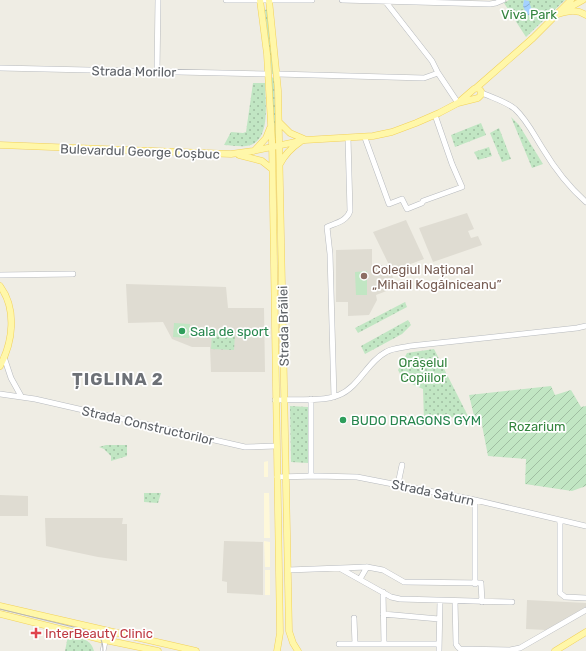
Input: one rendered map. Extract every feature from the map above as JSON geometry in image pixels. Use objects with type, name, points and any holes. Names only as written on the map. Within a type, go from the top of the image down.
[{"type":"main road","name":"Strada Brăilei","points":[[260,0],[268,74],[272,147],[280,633],[277,651]]},
{"type":"main road","name":"Strada Brăilei","points":[[269,0],[277,74],[279,122],[289,631],[298,651]]},
{"type":"main road","points":[[557,14],[568,0]]},
{"type":"main road","points":[[477,93],[486,80],[537,34],[571,0]]},
{"type":"main road","points":[[557,14],[583,0]]},
{"type":"main road","points":[[557,14],[572,10],[586,15]]},
{"type":"main road","name":"Bulevardul George Coșbuc","points":[[0,145],[232,154],[253,152],[305,140],[365,138],[392,132],[435,115],[477,93]]},
{"type":"main road","points":[[279,122],[290,133],[305,140]]},
{"type":"main road","points":[[253,152],[266,138],[271,123]]},
{"type":"main road","points":[[280,164],[290,149],[305,140]]},
{"type":"main road","points":[[232,154],[262,161],[272,169]]},
{"type":"main road","points":[[0,286],[8,300],[11,311],[11,328],[4,357],[0,366]]},
{"type":"main road","points":[[0,606],[196,651]]},
{"type":"main road","points":[[0,614],[105,640],[158,651]]},
{"type":"main road","points":[[555,651],[586,632]]},
{"type":"street","points":[[157,72],[158,0]]},
{"type":"street","points":[[226,0],[312,0]]},
{"type":"street","points":[[342,0],[450,1],[490,4],[503,0]]},
{"type":"street","points":[[382,1],[392,10],[432,61],[438,73],[459,102]]},
{"type":"street","points":[[392,10],[397,1]]},
{"type":"street","name":"Strada Morilor","points":[[0,68],[268,74]]},
{"type":"street","points":[[277,74],[424,78],[438,73]]},
{"type":"street","points":[[477,93],[505,102],[520,114],[526,120],[563,178],[586,202]]},
{"type":"street","points":[[365,138],[389,204],[402,199],[407,209],[422,203],[422,201],[462,187],[435,115]]},
{"type":"street","points":[[334,397],[330,254],[327,227],[345,219],[349,215],[350,211],[348,138]]},
{"type":"street","points":[[0,275],[73,274]]},
{"type":"street","points":[[275,400],[334,397],[346,392],[378,359],[389,351],[410,346],[586,326]]},
{"type":"street","points":[[4,357],[11,378],[21,396]]},
{"type":"street","name":"Strada Constructorilor","points":[[0,394],[21,396],[245,447],[276,446]]},
{"type":"street","points":[[311,399],[311,476]]},
{"type":"street","points":[[398,484],[402,466]]},
{"type":"street","name":"Strada Saturn","points":[[277,477],[356,477],[475,500],[586,526]]},
{"type":"street","points":[[475,500],[475,584]]},
{"type":"street","points":[[560,520],[560,593],[565,597],[586,598]]},
{"type":"street","points":[[288,570],[367,567],[383,570],[404,582],[481,583],[482,602]]},
{"type":"street","points":[[360,580],[367,567]]},
{"type":"street","points":[[340,568],[383,592],[400,599],[512,602]]},
{"type":"street","points":[[383,592],[384,644]]},
{"type":"street","points":[[439,651],[440,601]]},
{"type":"street","points":[[455,601],[456,644],[460,649],[510,650],[520,648],[586,610]]},
{"type":"street","points":[[383,614],[439,619]]},
{"type":"street","points":[[354,618],[355,644]]},
{"type":"street","points":[[103,651],[105,640],[109,635],[115,633]]},
{"type":"street","points":[[339,644],[439,644]]},
{"type":"street","points":[[411,644],[411,651]]},
{"type":"shaded area","points":[[467,213],[474,229],[468,231],[471,238],[478,236],[482,245],[433,262],[419,228]]},
{"type":"shaded area","points":[[406,220],[424,259],[392,271],[373,232]]},
{"type":"shaded area","name":"Colegiul Național „Mihail Kogălniceanu”","points":[[372,249],[372,265],[388,265],[397,287],[376,295],[377,300],[369,315],[348,316],[348,302],[336,302],[336,250]]},
{"type":"shaded area","points":[[126,284],[226,287],[228,308],[264,308],[265,372],[211,372],[210,347],[192,347],[172,339],[163,322],[128,323]]},
{"type":"shaded area","points":[[268,461],[268,477],[264,477],[264,462]]},
{"type":"shaded area","points":[[264,493],[269,493],[270,538],[264,538]]},
{"type":"shaded area","points":[[0,495],[28,496],[28,516],[0,516]]},
{"type":"shaded area","points":[[45,518],[123,518],[122,524],[127,524],[127,561],[98,557],[46,546]]},
{"type":"shaded area","points":[[224,541],[263,542],[263,595],[227,593],[227,582],[222,581]]},
{"type":"shaded area","points":[[264,541],[270,542],[270,567],[265,567]]},
{"type":"shaded area","points":[[265,570],[270,570],[270,595],[265,595]]},
{"type":"shaded area","points":[[527,600],[586,603],[586,607],[546,630],[526,629]]},
{"type":"green space","name":"Viva Park","points":[[509,0],[565,0],[526,37],[504,3]]},
{"type":"green space","points":[[268,9],[275,74],[272,74],[265,10]]},
{"type":"green space","points":[[271,77],[274,78],[276,138],[275,138]]},
{"type":"green space","points":[[253,83],[265,83],[266,110],[263,130],[260,138],[254,143],[246,146],[224,145],[231,132],[246,132]]},
{"type":"green space","points":[[511,117],[519,125],[543,164],[532,168]]},
{"type":"green space","points":[[481,123],[486,135],[455,147],[451,135]]},
{"type":"green space","points":[[499,128],[511,159],[502,162],[490,133]]},
{"type":"green space","points":[[489,147],[492,156],[478,160],[474,152]]},
{"type":"green space","points":[[367,271],[367,295],[356,295],[355,272]]},
{"type":"green space","points":[[405,302],[407,307],[358,333],[355,328]]},
{"type":"green space","points":[[408,320],[411,325],[402,334],[365,354],[361,346]]},
{"type":"green space","name":"Sala de sport","points":[[174,323],[190,324],[189,338],[173,337]]},
{"type":"green space","points":[[212,333],[235,334],[234,350],[211,349]]},
{"type":"green space","name":"Orășelul Copiilor","points":[[434,349],[469,418],[437,417],[424,420],[423,389],[405,380],[400,374],[398,370],[407,353]]},
{"type":"green space","name":"Rozarium","points":[[551,386],[555,395],[571,390],[581,407],[586,406],[586,486],[572,491],[525,484],[526,459],[488,456],[481,420],[475,420],[469,395]]},
{"type":"green space","points":[[290,406],[308,407],[308,463],[291,462]]},
{"type":"green space","points":[[106,445],[127,445],[127,456],[111,461],[111,456],[104,449],[99,447]]},
{"type":"green space","points":[[144,493],[161,493],[158,503],[144,502]]},
{"type":"green space","points":[[68,636],[84,639],[90,643],[94,651],[65,651]]},
{"type":"water","points":[[524,0],[529,1],[531,8],[537,10],[540,14],[539,16],[527,15],[523,6]]},
{"type":"tram line","points":[[0,609],[94,632],[101,640],[103,651]]},
{"type":"place","name":"Colegiul Național „Mihail Kogălniceanu”","points":[[364,276]]},
{"type":"place","name":"Sala de sport","points":[[182,331]]},
{"type":"place","name":"BUDO DRAGONS GYM","points":[[343,420]]},
{"type":"place","name":"InterBeauty Clinic","points":[[36,633]]},
{"type":"district","name":"ȚIGLINA 2","points":[[118,379]]}]
